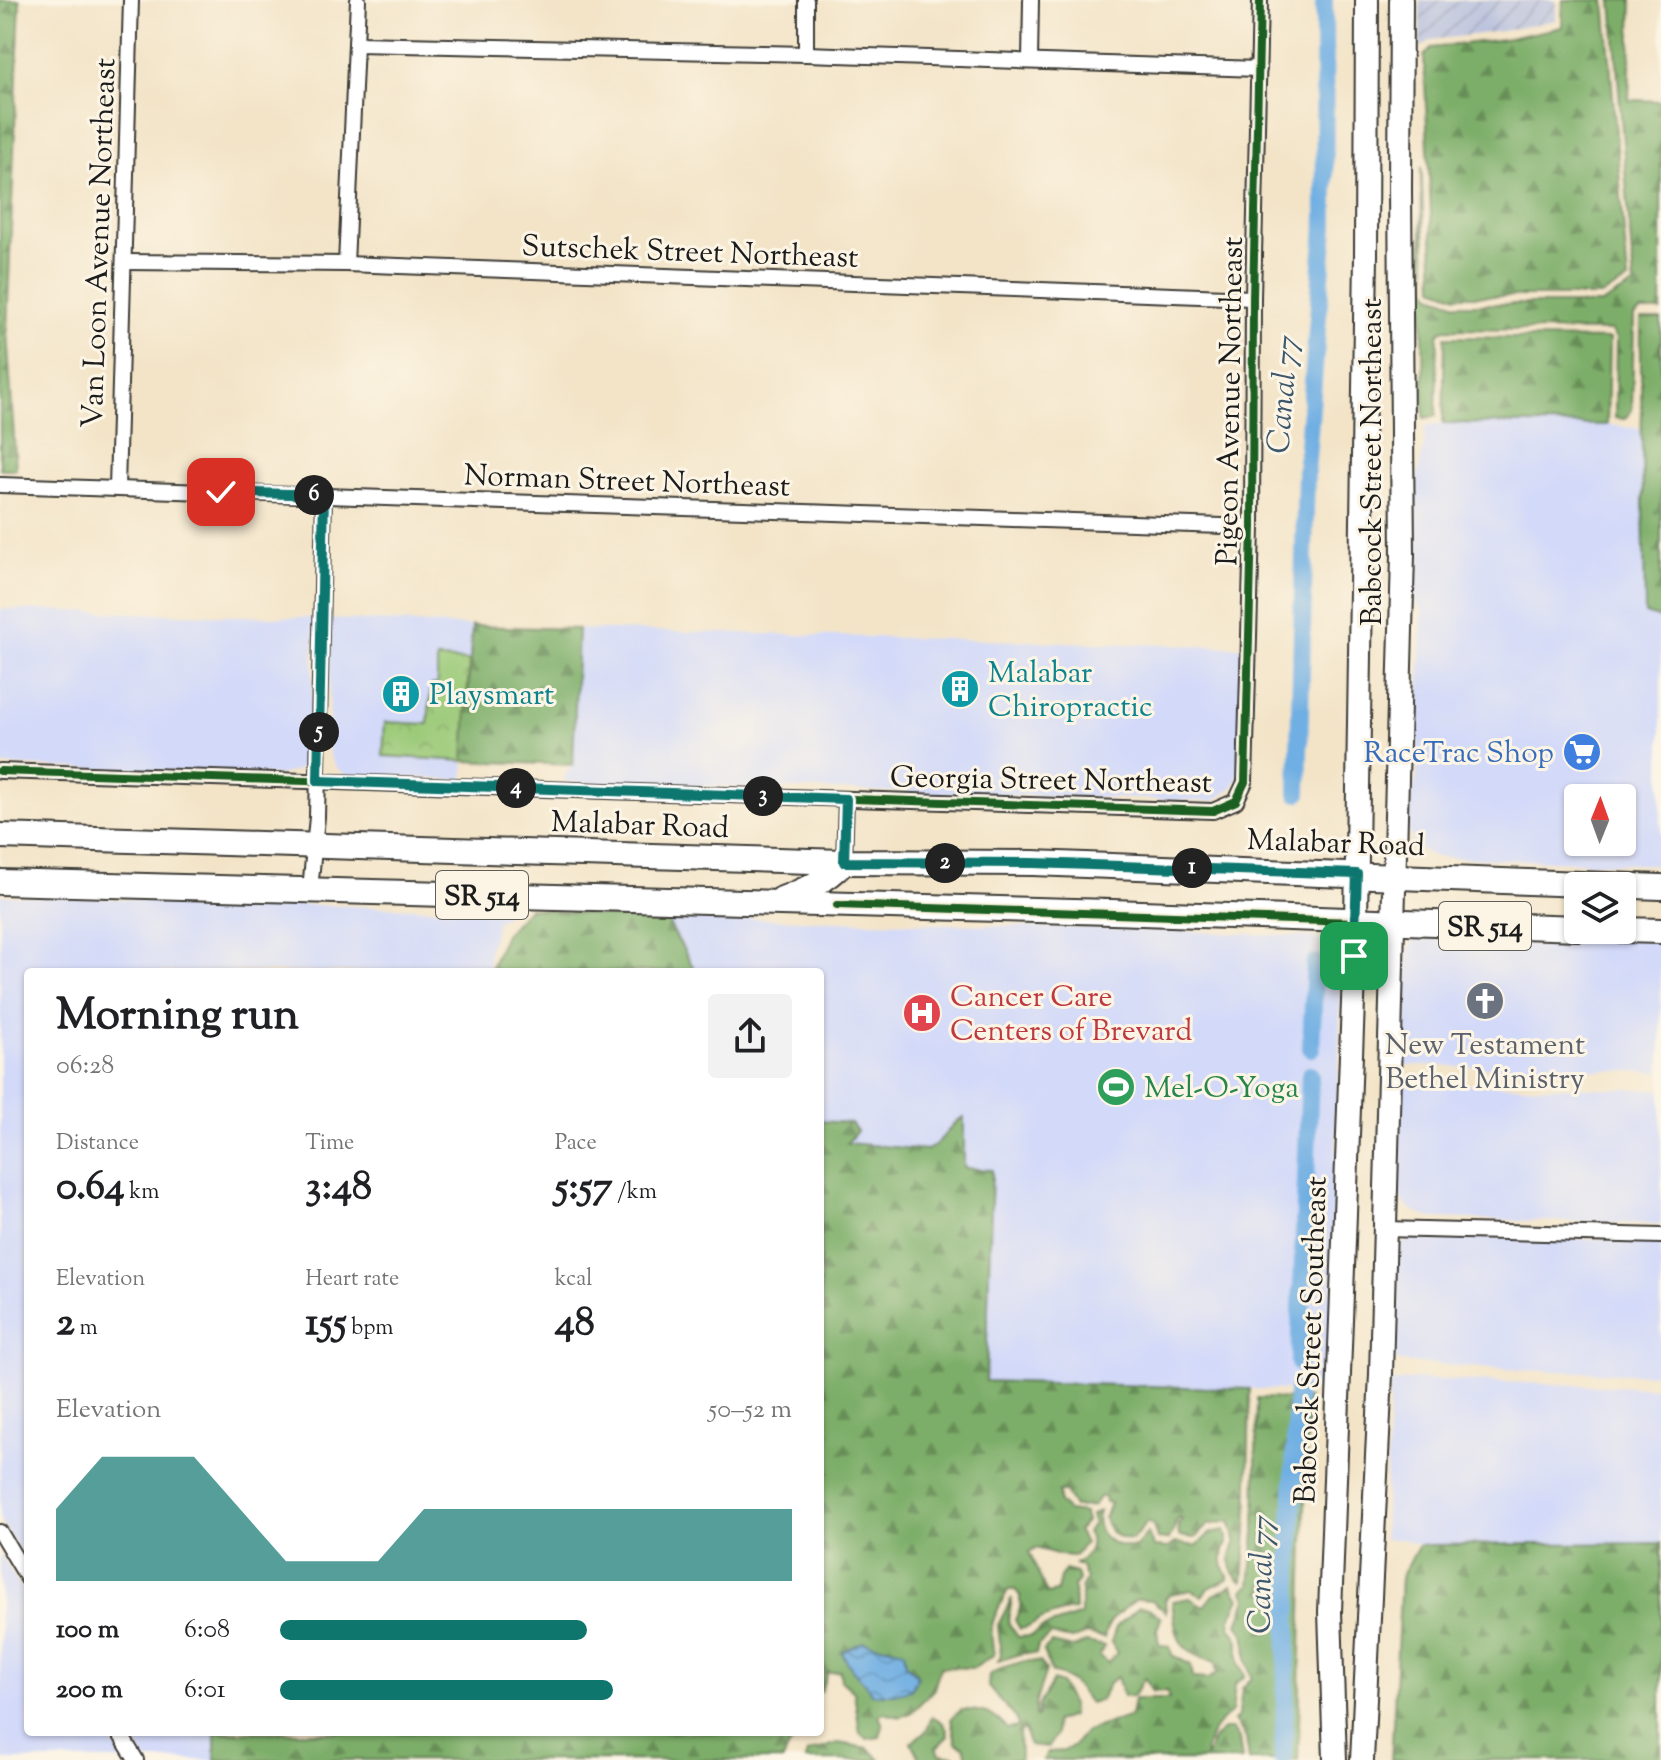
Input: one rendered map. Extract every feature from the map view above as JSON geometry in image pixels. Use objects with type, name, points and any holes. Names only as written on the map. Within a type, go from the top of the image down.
[{"type":"main road","name":"Babcock Street Northeast","points":[[1356,922],[1367,0]]},
{"type":"main road","name":"Babcock Street Northeast","points":[[1392,923],[1403,555],[1401,0]]},
{"type":"main road","points":[[1366,255],[1388,301],[1401,304]]},
{"type":"main road","name":"Malabar Road","points":[[0,836],[844,862],[1033,863],[1661,887]]},
{"type":"main road","points":[[772,903],[814,887],[830,877],[844,862]]},
{"type":"main road","name":"SR 514","points":[[0,882],[1564,928]]},
{"type":"main road","name":"Babcock Street Southeast","points":[[1335,1760],[1330,1612],[1356,922]]},
{"type":"main road","points":[[1362,1760],[1380,1389],[1392,923]]},
{"type":"main road","points":[[1636,930],[1661,931]]},
{"type":"street","name":"Van Loon Avenue Northeast","points":[[117,488],[131,0]]},
{"type":"street","points":[[346,264],[358,0]]},
{"type":"street","points":[[806,0],[806,54]]},
{"type":"street","points":[[1030,61],[1031,0]]},
{"type":"street","name":"Pigeon Avenue Northeast","points":[[1236,801],[1245,782],[1260,0]]},
{"type":"street","points":[[356,44],[806,54],[1259,69]]},
{"type":"street","name":"Sutschek Street Northeast","points":[[124,262],[346,264],[1253,298]]},
{"type":"street","name":"Norman Street Northeast","points":[[0,485],[1252,527]]},
{"type":"street","points":[[310,890],[318,781],[324,495]]},
{"type":"street","name":"Georgia Street Northeast","points":[[0,771],[1213,811],[1236,801]]},
{"type":"street","points":[[844,862],[846,799]]},
{"type":"street","points":[[1384,1229],[1661,1236]]},
{"type":"street","points":[[0,1532],[24,1572]]},
{"type":"street","points":[[121,1736],[136,1760]]},
{"type":"shaded area","points":[[1420,0],[1556,0],[1556,20],[1503,31],[1431,40],[1420,48]]},
{"type":"shaded area","points":[[1443,423],[1607,425],[1641,429],[1645,613],[1661,619],[1661,865],[1436,857],[1413,842],[1406,817],[1417,776],[1422,610],[1413,598],[1415,487],[1425,442],[1425,426]]},
{"type":"shaded area","points":[[0,609],[315,618],[310,755],[297,770],[279,775],[0,765]]},
{"type":"shaded area","points":[[330,619],[472,626],[462,780],[346,775],[336,767],[329,754]]},
{"type":"shaded area","points":[[578,629],[1241,647],[1238,778],[1230,790],[1213,801],[564,782],[573,765]]},
{"type":"shaded area","points":[[0,895],[516,909],[497,921],[489,949],[489,968],[24,968],[24,1558],[0,1519]]},
{"type":"shaded area","points":[[598,914],[1182,931],[1312,937],[1326,943],[1336,952],[1341,974],[1330,1391],[986,1381],[992,1170],[964,1168],[964,1118],[954,1122],[938,1145],[927,1150],[846,1143],[851,1123],[824,1121],[824,968],[694,968],[668,922]]},
{"type":"shaded area","points":[[1442,929],[1564,933],[1564,944],[1636,944],[1636,936],[1661,937],[1661,1072],[1403,1065],[1400,1062],[1402,963],[1414,938]]},
{"type":"shaded area","points":[[1403,1085],[1661,1090],[1661,1224],[1430,1218],[1417,1213],[1398,1196],[1396,1187],[1399,1090]]},
{"type":"shaded area","points":[[1417,1235],[1661,1240],[1661,1374],[1520,1370],[1399,1362],[1392,1354],[1395,1257],[1401,1244]]},
{"type":"shaded area","points":[[1415,1379],[1661,1388],[1661,1543],[1419,1545],[1403,1539],[1384,1539],[1390,1383]]},
{"type":"shaded area","points":[[0,1553],[24,1594],[24,1736],[108,1736],[123,1760],[0,1760]]},
{"type":"shaded area","points":[[131,1736],[216,1736],[216,1760],[146,1760]]},
{"type":"green space","points":[[0,0],[20,0],[7,331],[16,469],[0,469]]},
{"type":"green space","points":[[1563,0],[1605,0],[1628,281],[1601,296],[1457,296],[1434,287],[1424,56],[1431,48],[1504,39],[1562,27]]},
{"type":"green space","points":[[1612,0],[1632,0],[1629,100],[1661,101],[1661,311],[1641,311],[1634,316],[1632,409],[1625,419],[1615,418],[1616,339],[1611,331],[1445,329],[1439,332],[1438,337],[1436,416],[1424,418],[1421,167],[1427,288],[1432,295],[1457,304],[1601,304],[1634,285]]},
{"type":"green space","points":[[1641,319],[1661,319],[1661,619],[1645,614]]},
{"type":"green space","points":[[1445,337],[1609,339],[1607,425],[1443,423]]},
{"type":"green space","points":[[472,626],[578,629],[573,765],[464,761]]},
{"type":"green space","points":[[437,659],[469,661],[464,761],[383,756],[385,722],[428,724],[431,685],[437,684]]},
{"type":"green space","points":[[529,908],[668,922],[694,968],[491,968],[505,934]]},
{"type":"green space","points":[[964,1117],[964,1168],[992,1170],[986,1381],[1250,1389],[1243,1582],[1234,1574],[1231,1564],[1236,1542],[1230,1521],[1208,1525],[1195,1538],[1179,1536],[1178,1525],[1182,1519],[1179,1518],[1168,1540],[1157,1539],[1153,1526],[1147,1522],[1132,1540],[1111,1532],[1104,1519],[1110,1503],[1105,1502],[1104,1497],[1099,1497],[1093,1506],[1074,1507],[1065,1492],[1059,1492],[1059,1503],[1068,1511],[1084,1513],[1086,1522],[1077,1531],[1085,1543],[1074,1556],[1036,1548],[1029,1552],[1047,1594],[1057,1592],[1065,1570],[1076,1573],[1079,1581],[1074,1586],[1075,1610],[1053,1615],[1020,1629],[1015,1620],[1020,1609],[1020,1595],[1015,1590],[1008,1590],[993,1621],[994,1655],[974,1668],[940,1667],[934,1689],[911,1713],[900,1717],[884,1713],[879,1715],[883,1726],[880,1737],[867,1739],[860,1733],[854,1692],[841,1681],[840,1671],[827,1673],[824,1682],[824,1121],[851,1123],[857,1131],[847,1143],[927,1150]]},
{"type":"green space","points":[[1257,1398],[1308,1399],[1298,1760],[1249,1760],[1246,1738],[1234,1721],[1239,1715],[1242,1688],[1252,1678],[1247,1661],[1246,1637],[1238,1624],[1247,1599],[1244,1590],[1250,1585],[1255,1532]]},
{"type":"green space","points":[[1099,1511],[1098,1527],[1107,1539],[1120,1546],[1136,1547],[1147,1533],[1154,1547],[1169,1548],[1175,1543],[1196,1546],[1211,1533],[1225,1530],[1228,1541],[1223,1560],[1229,1578],[1209,1588],[1202,1596],[1192,1590],[1169,1594],[1165,1600],[1166,1612],[1152,1600],[1137,1599],[1112,1620],[1104,1638],[1086,1634],[1073,1639],[1051,1635],[1038,1645],[1036,1654],[1024,1653],[998,1661],[1001,1655],[998,1625],[1012,1598],[1008,1622],[1018,1637],[1031,1636],[1042,1628],[1081,1615],[1081,1589],[1086,1580],[1081,1567],[1075,1564],[1089,1550],[1087,1532],[1093,1523],[1091,1515]]},
{"type":"green space","points":[[1661,1543],[1661,1760],[1391,1760],[1401,1577],[1419,1545]]},
{"type":"green space","points":[[1232,1585],[1240,1598],[1230,1627],[1239,1640],[1239,1663],[1245,1676],[1235,1684],[1232,1712],[1213,1731],[1205,1757],[1213,1740],[1224,1729],[1232,1729],[1239,1739],[1242,1760],[1043,1760],[1048,1752],[1064,1751],[1074,1745],[1086,1731],[1131,1716],[1134,1699],[1169,1699],[1167,1691],[1152,1692],[1145,1678],[1132,1697],[1123,1696],[1117,1677],[1110,1682],[1100,1700],[1089,1703],[1069,1680],[1052,1673],[1043,1651],[1052,1643],[1073,1648],[1086,1642],[1105,1646],[1099,1656],[1108,1663],[1117,1653],[1111,1642],[1116,1627],[1139,1607],[1149,1608],[1161,1618],[1157,1630],[1159,1645],[1170,1646],[1172,1655],[1191,1665],[1193,1678],[1209,1679],[1217,1673],[1215,1662],[1193,1653],[1181,1642],[1172,1601],[1190,1598],[1204,1606],[1212,1596]]},
{"type":"green space","points":[[1025,1661],[1040,1662],[1046,1669],[1035,1717],[1053,1681],[1061,1684],[1072,1705],[1071,1716],[1055,1722],[1056,1735],[1048,1747],[1029,1745],[1024,1729],[1019,1731],[1020,1760],[968,1760],[964,1747],[956,1743],[951,1719],[961,1710],[975,1710],[993,1716],[1007,1729],[1018,1727],[1016,1718],[988,1687],[989,1675]]},
{"type":"green space","points":[[932,1717],[943,1724],[948,1736],[936,1748],[940,1754],[955,1756],[957,1760],[920,1760],[911,1742],[926,1731]]},
{"type":"green space","points":[[215,1736],[799,1736],[790,1745],[783,1760],[215,1760]]},
{"type":"green space","points":[[838,1743],[868,1748],[881,1760],[805,1760],[807,1753]]},
{"type":"water","points":[[863,1642],[904,1651],[906,1664],[918,1676],[911,1690],[872,1694],[842,1652]]},
{"type":"waterway","name":"Canal 77","points":[[1298,793],[1306,472],[1325,226],[1324,0]]},
{"type":"waterway","name":"Canal 77","points":[[1311,1048],[1315,963]]},
{"type":"waterway","name":"Canal 77","points":[[1299,1363],[1310,1075]]},
{"type":"waterway","name":"Canal 77","points":[[1283,1760],[1297,1391]]},
{"type":"cycle path","points":[[0,771],[1213,811],[1236,801],[1245,782],[1260,0]]},
{"type":"cycle path","points":[[837,905],[1356,922]]},
{"type":"place","name":"Malabar Chiropractic","points":[[960,689]]},
{"type":"place","name":"Playsmart","points":[[401,694]]},
{"type":"place","name":"RaceTrac Shop","points":[[1582,752]]},
{"type":"place","name":"New Testament Bethel Ministry","points":[[1485,1001]]},
{"type":"place","name":"Cancer Care Centers of Brevard","points":[[922,1013]]},
{"type":"place","name":"Mel-O-Yoga","points":[[1116,1087]]},
{"type":"route","points":[[221,492],[324,495],[318,781],[846,799],[844,862],[1033,863],[1357,874],[1354,956]]}]
